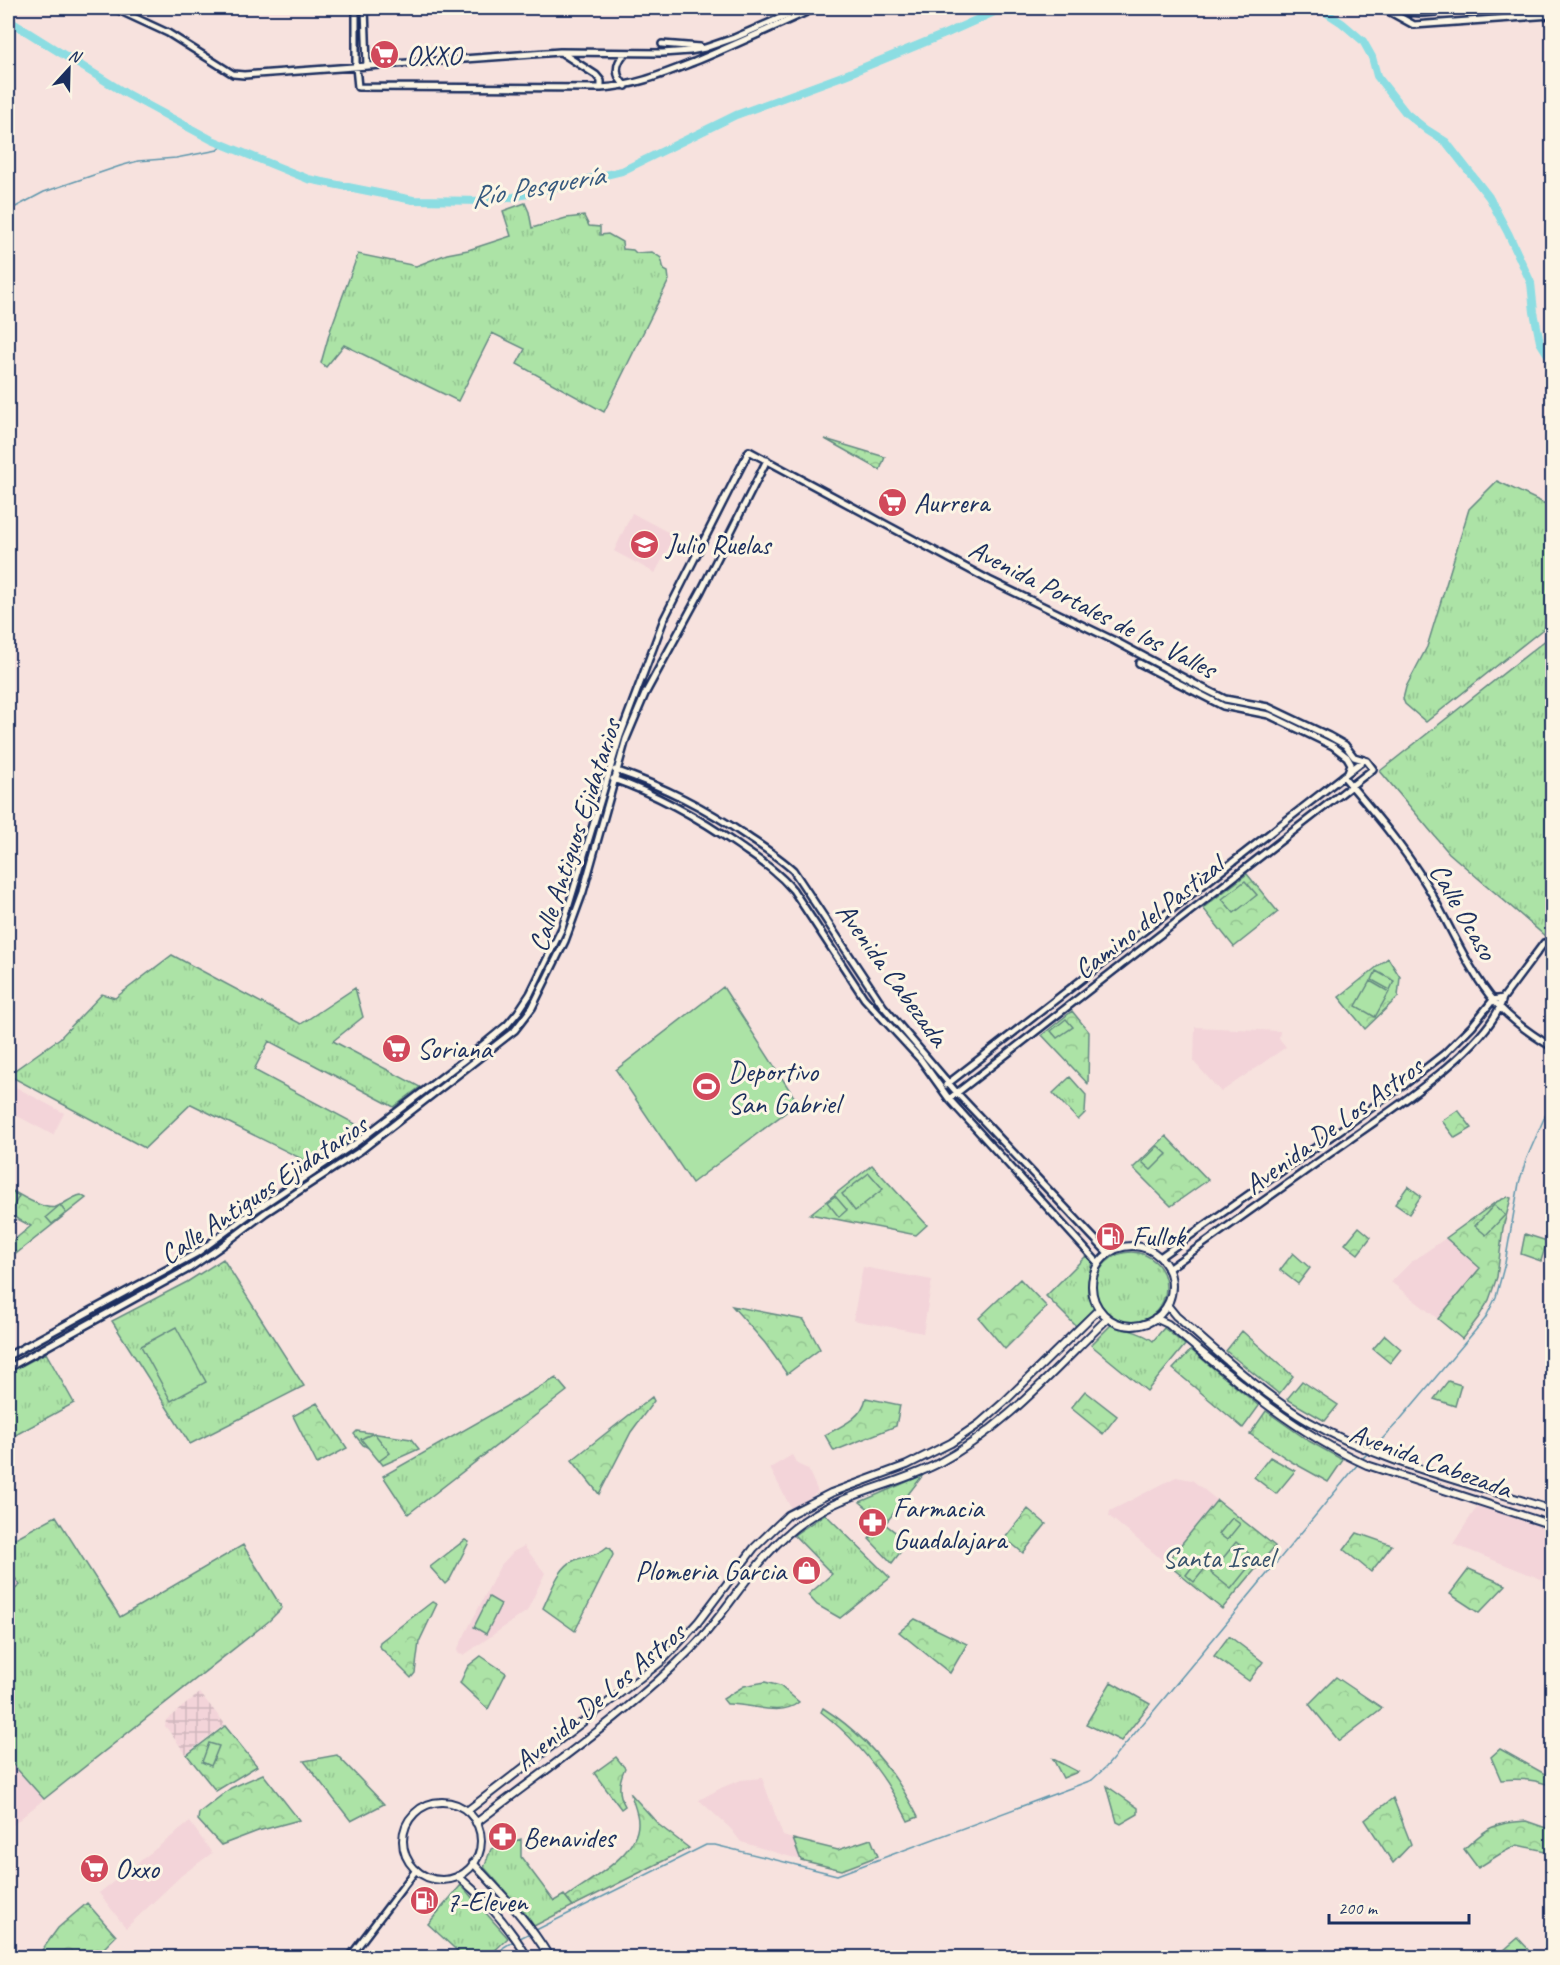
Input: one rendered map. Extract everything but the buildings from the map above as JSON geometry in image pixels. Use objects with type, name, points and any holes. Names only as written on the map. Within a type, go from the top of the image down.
[{"type":"main road","points":[[1133,1245],[1147,1248],[1160,1257],[1168,1269],[1172,1288],[1167,1305],[1155,1318],[1144,1324],[1132,1326],[1120,1324],[1108,1318],[1099,1309],[1091,1286],[1098,1263],[1108,1253],[1120,1247],[1133,1245]]},
{"type":"main road","name":"Avenida Cabezada","points":[[1167,1305],[1176,1316],[1277,1400],[1306,1420],[1374,1453],[1552,1510]]},
{"type":"main road","name":"Avenida De Los Astros","points":[[467,1811],[662,1661],[698,1622],[754,1548],[788,1515],[831,1493],[931,1454],[979,1424],[1099,1309]]},
{"type":"main road","name":"Avenida De Los Astros","points":[[476,1823],[619,1714],[673,1667],[717,1621],[778,1541],[804,1520],[829,1506],[934,1465],[957,1453],[1002,1421],[1108,1318]]},
{"type":"main road","name":"Avenida Cabezada","points":[[1155,1318],[1167,1323],[1266,1406],[1354,1459],[1552,1526]]},
{"type":"main road","points":[[993,1412],[1002,1421]]},
{"type":"main road","points":[[445,1802],[457,1805],[467,1811],[476,1823],[480,1843],[473,1863],[458,1876],[447,1880],[436,1879],[416,1870],[404,1851],[404,1838],[411,1816],[422,1807],[445,1802]]},
{"type":"main road","points":[[473,1863],[510,1902],[538,1938],[550,1958]]},
{"type":"main road","points":[[458,1876],[490,1908],[528,1958]]},
{"type":"street","points":[[114,8],[168,33],[238,75],[560,52],[690,51],[713,46],[803,8]]},
{"type":"street","points":[[356,8],[358,87],[601,88],[626,86],[646,81],[816,8]]},
{"type":"street","points":[[365,8],[366,66]]},
{"type":"street","points":[[784,16],[788,8]]},
{"type":"street","points":[[1383,8],[1414,26],[1552,15]]},
{"type":"street","points":[[1394,8],[1404,12],[1470,8]]},
{"type":"street","points":[[1414,26],[1412,18],[1417,12]]},
{"type":"street","points":[[662,44],[682,47],[713,46]]},
{"type":"street","points":[[560,52],[596,75],[602,81],[601,88]]},
{"type":"street","points":[[625,53],[616,69],[619,79],[626,86]]},
{"type":"street","name":"Avenida Portales de los Valles","points":[[749,451],[989,580],[1225,699],[1268,707],[1329,736],[1345,745],[1354,757],[1364,760],[1373,769]]},
{"type":"street","name":"Calle Antiguos Ejidatarios","points":[[8,1356],[198,1252],[254,1211],[356,1143],[507,1025],[518,1012],[530,994],[562,928],[620,736],[664,619],[749,451]]},
{"type":"street","name":"Calle Antiguos Ejidatarios","points":[[8,1368],[190,1268],[266,1213],[360,1151],[516,1030],[532,1008],[565,940],[583,892],[626,739],[645,694],[701,591],[766,460]]},
{"type":"street","name":"Avenida Portales de los Valles","points":[[1139,663],[1223,706],[1269,715],[1334,746],[1347,757],[1351,764],[1345,774]]},
{"type":"street","name":"Camino del Pastizal","points":[[942,1088],[1364,760]]},
{"type":"street","name":"Avenida Cabezada","points":[[611,769],[673,792],[701,806],[784,861],[793,870],[883,1006],[957,1093],[1108,1253]]},
{"type":"street","name":"Camino del Pastizal","points":[[949,1099],[1373,769]]},
{"type":"street","name":"Calle Ocaso","points":[[1345,774],[1426,884],[1463,952],[1493,1000],[1528,1031],[1552,1047]]},
{"type":"street","name":"Avenida Cabezada","points":[[608,777],[665,800],[693,815],[782,877],[793,890],[864,998],[917,1056],[949,1099],[1098,1263]]},
{"type":"street","name":"Avenida De Los Astros","points":[[1168,1269],[1438,1075],[1480,1035],[1500,1008],[1503,998],[1544,943],[1552,948]]},
{"type":"street","points":[[1493,1000],[1503,998]]},
{"type":"street","name":"Avenida De Los Astros","points":[[1160,1257],[1437,1060],[1459,1040],[1493,1000]]},
{"type":"street","points":[[974,1126],[981,1119]]},
{"type":"street","points":[[349,1958],[416,1870]]},
{"type":"shaded area","name":"Julio Ruelas","points":[[632,513],[675,536],[655,573],[614,551]]},
{"type":"shaded area","points":[[1195,1027],[1280,1031],[1279,1038],[1286,1047],[1221,1092],[1194,1062]]},
{"type":"shaded area","points":[[8,1083],[64,1113],[53,1135],[8,1111]]},
{"type":"shaded area","points":[[1446,1238],[1481,1268],[1438,1319],[1391,1282],[1411,1262]]},
{"type":"shaded area","points":[[863,1267],[932,1280],[923,1333],[853,1320]]},
{"type":"shaded area","points":[[792,1455],[797,1464],[808,1469],[818,1492],[792,1510],[770,1468]]},
{"type":"shaded area","points":[[1176,1477],[1192,1480],[1217,1500],[1166,1563],[1109,1516],[1110,1511]]},
{"type":"shaded area","points":[[1478,1505],[1552,1531],[1551,1583],[1453,1544]]},
{"type":"shaded area","points":[[524,1546],[545,1573],[527,1611],[464,1655],[459,1654],[457,1650],[500,1566],[513,1552]]},
{"type":"shaded area","points":[[8,1568],[21,1585],[8,1595]]},
{"type":"shaded area","points":[[200,1693],[225,1724],[186,1754],[165,1726],[166,1720]]},
{"type":"shaded area","points":[[8,1759],[44,1799],[8,1829]]},
{"type":"shaded area","points":[[762,1778],[783,1836],[793,1839],[801,1860],[741,1842],[731,1829],[699,1800],[741,1780]]},
{"type":"shaded area","points":[[190,1822],[212,1853],[182,1875],[126,1928],[99,1893]]},
{"type":"green space","points":[[525,203],[532,228],[566,218],[584,216],[589,226],[600,227],[600,235],[608,234],[622,242],[623,249],[633,250],[636,253],[652,252],[661,258],[664,270],[668,272],[669,280],[604,412],[517,364],[525,349],[492,333],[458,401],[344,345],[326,367],[321,363],[358,254],[416,266],[447,254],[468,250],[511,236],[503,211]]},
{"type":"green space","points":[[825,439],[885,457],[880,470]]},
{"type":"green space","points":[[1497,481],[1552,507],[1552,622],[1426,722],[1405,704],[1403,699],[1406,687],[1427,647],[1469,509]]},
{"type":"green space","points":[[1552,635],[1552,942],[1449,853],[1380,771]]},
{"type":"green space","points":[[1247,874],[1278,912],[1234,947],[1203,908]]},
{"type":"green space","points":[[1245,881],[1257,895],[1234,913],[1222,899]]},
{"type":"green space","points":[[172,955],[301,1024],[355,988],[363,1017],[333,1041],[420,1087],[394,1107],[269,1041],[254,1070],[365,1129],[314,1165],[191,1104],[145,1148],[8,1075],[60,1038],[102,994],[115,998]]},
{"type":"green space","points":[[1388,958],[1400,977],[1398,997],[1365,1029],[1339,997]]},
{"type":"green space","points":[[1376,971],[1394,981],[1390,990],[1372,980]]},
{"type":"green space","points":[[1370,981],[1389,992],[1375,1017],[1356,1006]]},
{"type":"green space","name":"Deportivo San Gabriel","points":[[723,987],[798,1103],[692,1183],[616,1070]]},
{"type":"green space","points":[[1072,1011],[1089,1032],[1088,1084],[1042,1035]]},
{"type":"green space","points":[[1066,1019],[1073,1027],[1057,1038],[1051,1031]]},
{"type":"green space","points":[[1070,1077],[1086,1095],[1085,1113],[1078,1120],[1053,1093]]},
{"type":"green space","points":[[1458,1110],[1472,1128],[1455,1138],[1442,1121]]},
{"type":"green space","points":[[1166,1136],[1208,1180],[1171,1206],[1133,1168]]},
{"type":"green space","points":[[1158,1146],[1167,1154],[1151,1170],[1142,1162]]},
{"type":"green space","points":[[872,1165],[927,1225],[916,1235],[810,1214]]},
{"type":"green space","points":[[869,1173],[883,1189],[855,1211],[842,1194]]},
{"type":"green space","points":[[1408,1186],[1421,1196],[1409,1214],[1395,1204]]},
{"type":"green space","points":[[8,1188],[31,1201],[51,1208],[77,1196],[81,1195],[86,1198],[17,1253],[8,1245],[31,1226],[8,1214]]},
{"type":"green space","points":[[8,1190],[19,1196],[10,1213],[8,1211]]},
{"type":"green space","points":[[835,1196],[847,1210],[839,1217],[827,1202]]},
{"type":"green space","points":[[1507,1197],[1511,1198],[1503,1228],[1497,1277],[1489,1300],[1462,1339],[1438,1319],[1480,1268],[1446,1238],[1496,1202]]},
{"type":"green space","points":[[60,1205],[66,1213],[52,1224],[46,1217]]},
{"type":"green space","points":[[1494,1205],[1505,1215],[1486,1235],[1475,1226]]},
{"type":"green space","points":[[1359,1227],[1371,1237],[1358,1254],[1345,1244]]},
{"type":"green space","points":[[1525,1234],[1547,1241],[1541,1261],[1521,1254]]},
{"type":"green space","points":[[1124,1252],[1138,1252],[1151,1258],[1160,1267],[1166,1280],[1164,1300],[1156,1312],[1138,1322],[1124,1322],[1111,1316],[1102,1307],[1096,1294],[1096,1280],[1102,1267],[1111,1258]]},
{"type":"green space","points":[[1293,1253],[1310,1268],[1298,1284],[1280,1270]]},
{"type":"green space","points":[[1086,1256],[1092,1262],[1088,1286],[1094,1309],[1076,1326],[1046,1296]]},
{"type":"green space","points":[[223,1259],[304,1386],[190,1444],[112,1321],[187,1282]]},
{"type":"green space","points":[[1020,1279],[1047,1307],[1005,1349],[979,1318]]},
{"type":"green space","points":[[732,1306],[804,1320],[820,1349],[787,1374],[765,1343]]},
{"type":"green space","points":[[1112,1324],[1144,1335],[1153,1341],[1164,1328],[1185,1345],[1147,1391],[1091,1345]]},
{"type":"green space","points":[[176,1327],[206,1382],[171,1401],[141,1346]]},
{"type":"green space","points":[[1242,1331],[1293,1376],[1279,1394],[1226,1351]]},
{"type":"green space","points":[[1385,1335],[1401,1349],[1390,1363],[1373,1349]]},
{"type":"green space","points":[[1191,1350],[1259,1406],[1243,1428],[1173,1369]]},
{"type":"green space","points":[[46,1353],[74,1403],[12,1437],[8,1430],[8,1373]]},
{"type":"green space","points":[[556,1378],[567,1391],[408,1514],[383,1476]]},
{"type":"green space","points":[[1302,1381],[1338,1405],[1325,1421],[1287,1399]]},
{"type":"green space","points":[[1448,1381],[1461,1385],[1455,1406],[1434,1399]]},
{"type":"green space","points":[[1085,1391],[1117,1416],[1103,1434],[1071,1408]]},
{"type":"green space","points":[[652,1397],[654,1401],[631,1432],[599,1494],[572,1460]]},
{"type":"green space","points":[[866,1398],[900,1405],[896,1426],[834,1451],[825,1435],[856,1416]]},
{"type":"green space","points":[[317,1403],[347,1448],[317,1464],[293,1416]]},
{"type":"green space","points":[[1266,1411],[1309,1441],[1343,1460],[1328,1482],[1292,1462],[1250,1434]]},
{"type":"green space","points":[[357,1431],[411,1439],[419,1449],[383,1465],[354,1434]]},
{"type":"green space","points":[[374,1433],[390,1453],[379,1461],[361,1439]]},
{"type":"green space","points":[[1270,1457],[1295,1471],[1276,1494],[1254,1477]]},
{"type":"green space","points":[[923,1475],[885,1524],[908,1542],[892,1563],[869,1539],[883,1521],[860,1502]]},
{"type":"green space","name":"Santa Isael","points":[[1217,1500],[1275,1546],[1222,1609],[1166,1563]]},
{"type":"green space","points":[[1028,1509],[1046,1524],[1023,1553],[1005,1538]]},
{"type":"green space","points":[[825,1514],[890,1578],[840,1618],[817,1605],[808,1595],[832,1574],[794,1535]]},
{"type":"green space","points":[[56,1516],[120,1617],[243,1545],[282,1608],[269,1621],[44,1799],[8,1759],[8,1595],[20,1585],[8,1568],[8,1542]]},
{"type":"green space","points":[[1232,1518],[1240,1524],[1227,1540],[1219,1534]]},
{"type":"green space","points":[[1357,1533],[1392,1545],[1371,1572],[1344,1550]]},
{"type":"green space","points":[[465,1540],[469,1542],[450,1579],[445,1584],[430,1567]]},
{"type":"green space","points":[[1236,1542],[1255,1559],[1231,1589],[1211,1573]]},
{"type":"green space","points":[[607,1547],[611,1549],[613,1555],[575,1631],[543,1608],[556,1581],[569,1563]]},
{"type":"green space","points":[[1198,1559],[1207,1566],[1194,1582],[1186,1575]]},
{"type":"green space","points":[[1469,1569],[1506,1585],[1479,1613],[1450,1594]]},
{"type":"green space","points":[[489,1597],[501,1604],[486,1634],[474,1627]]},
{"type":"green space","points":[[432,1602],[437,1604],[419,1642],[415,1673],[411,1678],[379,1646],[380,1642]]},
{"type":"green space","points":[[915,1619],[967,1644],[950,1673],[899,1632]]},
{"type":"green space","points":[[1229,1636],[1263,1662],[1249,1681],[1214,1656]]},
{"type":"green space","points":[[481,1656],[506,1673],[488,1709],[460,1683],[468,1666]]},
{"type":"green space","points":[[1336,1677],[1382,1708],[1339,1741],[1309,1704]]},
{"type":"green space","points":[[765,1682],[780,1686],[799,1702],[783,1709],[764,1709],[727,1704],[723,1699],[744,1686]]},
{"type":"green space","points":[[1111,1682],[1150,1704],[1121,1741],[1086,1724]]},
{"type":"green space","points":[[823,1708],[853,1730],[878,1756],[900,1785],[918,1817],[908,1821],[891,1790],[871,1761],[848,1735],[821,1712]]},
{"type":"green space","points":[[225,1726],[257,1766],[216,1791],[187,1755]]},
{"type":"green space","points":[[209,1743],[219,1746],[211,1766],[202,1762]]},
{"type":"green space","points":[[1500,1749],[1552,1778],[1552,1786],[1527,1780],[1501,1780],[1491,1757]]},
{"type":"green space","points":[[337,1755],[384,1804],[351,1821],[304,1761]]},
{"type":"green space","points":[[616,1757],[625,1768],[620,1787],[625,1806],[621,1809],[594,1773]]},
{"type":"green space","points":[[1053,1759],[1078,1772],[1063,1778]]},
{"type":"green space","points":[[263,1774],[299,1820],[258,1831],[221,1845],[198,1820],[199,1813],[231,1788]]},
{"type":"green space","points":[[1107,1786],[1138,1808],[1138,1814],[1121,1824],[1117,1822]]},
{"type":"green space","points":[[631,1794],[659,1825],[689,1848],[573,1906],[566,1897],[611,1866],[622,1856],[636,1834],[638,1822]]},
{"type":"green space","points":[[1393,1798],[1411,1844],[1393,1863],[1365,1820]]},
{"type":"green space","points":[[1526,1821],[1546,1828],[1552,1833],[1552,1867],[1546,1865],[1550,1852],[1517,1845],[1478,1868],[1464,1849],[1479,1836],[1498,1825]]},
{"type":"green space","points":[[521,1839],[521,1857],[554,1901],[564,1895],[573,1906],[534,1926],[484,1867],[491,1849]]},
{"type":"green space","points":[[793,1839],[838,1850],[871,1839],[878,1856],[842,1870],[801,1860]]},
{"type":"green space","points":[[461,1885],[508,1938],[488,1957],[464,1957],[428,1924]]},
{"type":"green space","points":[[87,1903],[116,1936],[95,1957],[37,1957],[58,1928]]},
{"type":"green space","points":[[1518,1938],[1533,1954],[1529,1957],[1496,1957]]},
{"type":"waterway","name":"Río Pesquería","points":[[8,20],[125,93],[212,140],[308,179],[413,200],[487,201],[514,197],[622,171],[736,115],[845,75],[1003,8]]},
{"type":"waterway","name":"Río Pesquería","points":[[1319,8],[1342,23],[1363,41],[1372,57],[1377,76],[1406,113],[1446,142],[1489,197],[1531,283],[1540,342],[1552,361]]},
{"type":"waterway","points":[[8,211],[44,192],[120,166],[138,161],[176,158],[218,150],[224,145]]},
{"type":"waterway","points":[[1372,1450],[1485,1319],[1496,1297],[1505,1263],[1519,1183],[1526,1160],[1552,1100]]},
{"type":"waterway","points":[[1361,1460],[1368,1453]]},
{"type":"waterway","points":[[534,1931],[706,1845],[715,1845],[837,1875],[1092,1780],[1152,1713],[1358,1464]]},
{"type":"waterway","points":[[518,1939],[530,1933]]},
{"type":"waterway","points":[[494,1958],[504,1947],[514,1941]]},
{"type":"place","name":"OXXO","points":[[385,55]]},
{"type":"place","name":"Aurrera","points":[[893,502]]},
{"type":"place","name":"Julio Ruelas","points":[[645,544]]},
{"type":"place","name":"Soriana","points":[[396,1048]]},
{"type":"place","name":"Deportivo San Gabriel","points":[[707,1087]]},
{"type":"place","name":"Fullok","points":[[1111,1236]]},
{"type":"place","name":"Farmacia Guadalajara","points":[[872,1523]]},
{"type":"place","name":"Plomeria Garcia","points":[[807,1570]]},
{"type":"place","name":"Benavides","points":[[502,1837]]},
{"type":"place","name":"Oxxo","points":[[94,1868]]},
{"type":"place","name":"7-Eleven","points":[[425,1901]]}]
